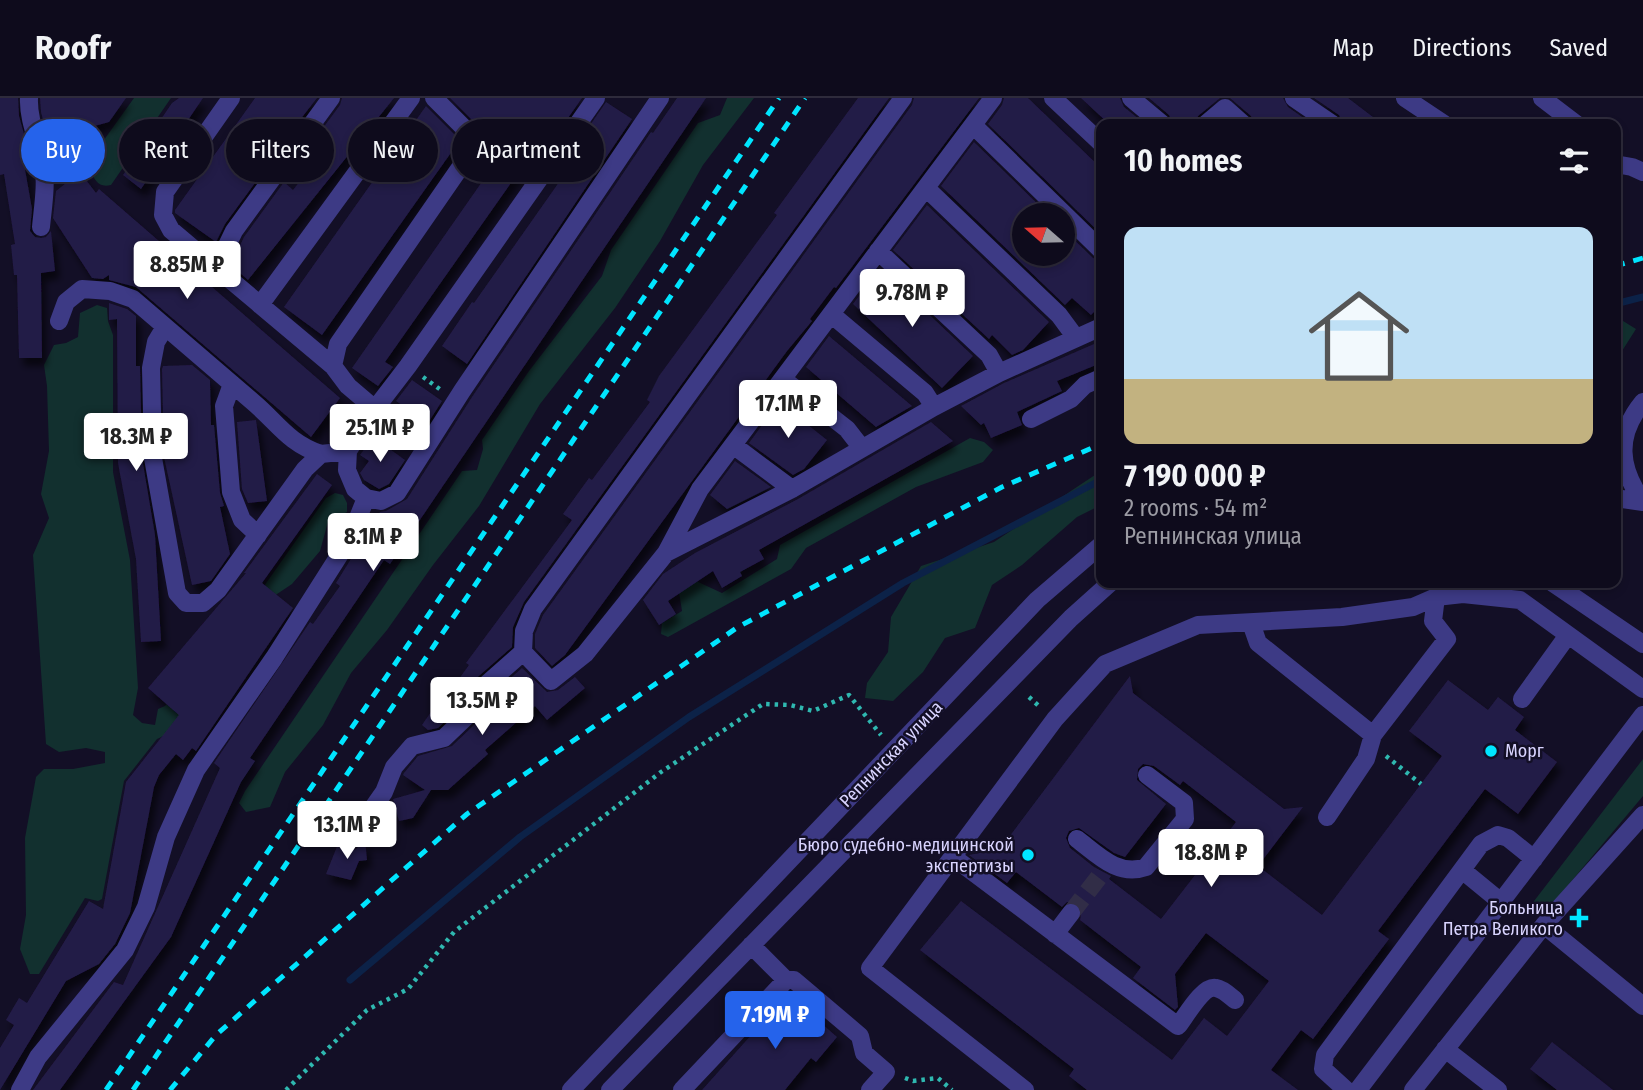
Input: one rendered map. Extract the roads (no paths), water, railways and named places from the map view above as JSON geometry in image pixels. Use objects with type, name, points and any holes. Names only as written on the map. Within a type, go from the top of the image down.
[{"type":"street","points":[[29,98],[30,119]]},
{"type":"street","points":[[230,98],[165,192],[163,215],[171,230],[333,366],[348,386],[374,409]]},
{"type":"street","points":[[216,268],[234,231],[331,98]]},
{"type":"street","points":[[260,305],[411,98]]},
{"type":"street","points":[[333,366],[338,344],[475,146],[471,135],[434,98]]},
{"type":"street","points":[[596,98],[374,409],[348,451],[346,470],[355,489],[366,498],[382,501],[397,493],[462,391],[660,98]]},
{"type":"street","points":[[351,839],[384,792],[394,766],[412,746],[444,738],[467,716],[480,690],[523,652],[524,631],[533,609],[903,98]]},
{"type":"street","points":[[523,652],[551,681],[585,654],[666,553],[700,489],[993,98]]},
{"type":"street","points":[[1053,98],[1096,138]]},
{"type":"street","points":[[1130,98],[1156,119]]},
{"type":"street","points":[[1294,98],[1325,119]]},
{"type":"street","points":[[1405,98],[1436,119]]},
{"type":"street","points":[[1542,98],[1569,119]]},
{"type":"street","points":[[1211,119],[1227,103],[1239,119]]},
{"type":"street","points":[[973,125],[1096,245]]},
{"type":"street","points":[[1621,165],[1643,173]]},
{"type":"street","points":[[41,227],[44,182]]},
{"type":"street","points":[[926,188],[1059,315],[1076,338]]},
{"type":"street","points":[[878,251],[989,355],[999,373]]},
{"type":"street","points":[[59,321],[66,302],[82,289],[110,291],[133,299],[264,411],[285,435],[303,448],[321,454],[348,451]]},
{"type":"street","points":[[831,314],[925,393],[934,407]]},
{"type":"street","points":[[165,327],[156,342],[151,368],[153,458],[177,593],[186,603],[203,603],[218,590],[305,469],[321,454]]},
{"type":"street","points":[[666,553],[792,489],[861,447],[999,373],[1096,329]]},
{"type":"street","points":[[783,379],[847,429],[861,447]]},
{"type":"street","points":[[1031,419],[1070,400],[1085,385],[1096,380]]},
{"type":"street","points":[[232,384],[224,406],[230,492],[242,520],[258,535]]},
{"type":"street","points":[[1621,415],[1640,406]]},
{"type":"street","points":[[1640,406],[1625,432],[1623,457],[1628,481],[1643,502]]},
{"type":"street","points":[[733,445],[792,489]]},
{"type":"street","points":[[20,1090],[38,1057],[125,950],[146,907],[166,837],[196,770],[274,658],[349,540],[366,498]]},
{"type":"street","points":[[1621,499],[1643,502]]},
{"type":"street","name":"Репнинская улица","points":[[571,1090],[1037,600],[1096,549]]},
{"type":"street","name":"Репнинская улица","points":[[610,1090],[1071,618],[1104,588]]},
{"type":"street","points":[[1327,817],[1366,759],[1372,740],[1447,639],[1433,621],[1436,597],[1445,588]]},
{"type":"street","points":[[1560,588],[1643,644]]},
{"type":"street","points":[[1025,1090],[870,968],[1055,719],[1105,664],[1198,625],[1342,617],[1413,607],[1436,597],[1463,594],[1520,600],[1643,689]]},
{"type":"street","points":[[1251,623],[1258,643],[1372,740]]},
{"type":"street","points":[[1522,699],[1568,635]]},
{"type":"street","points":[[1358,1090],[1643,715]]},
{"type":"street","points":[[1077,839],[1105,868],[1137,870],[1146,867],[1185,819],[1184,803],[1147,775]]},
{"type":"street","points":[[1413,1090],[1544,925],[1640,826]]},
{"type":"street","points":[[1346,1090],[1323,1069],[1325,1055],[1481,844],[1497,835],[1508,838],[1534,859]]},
{"type":"street","points":[[953,857],[1178,1027],[1203,993],[1211,988],[1218,988],[1235,1000]]},
{"type":"street","points":[[1462,870],[1501,902]]},
{"type":"street","points":[[1055,934],[1070,913]]},
{"type":"street","points":[[1544,925],[1643,1006]]},
{"type":"street","points":[[751,945],[786,980],[794,980],[860,1036],[864,1053],[886,1072],[870,1090]]},
{"type":"street","points":[[682,1090],[786,980]]},
{"type":"street","points":[[1445,1049],[1498,1090]]},
{"type":"waterway","points":[[1621,302],[1643,297]]},
{"type":"waterway","points":[[350,980],[520,837],[689,717],[903,583],[1096,483]]},
{"type":"tunnel","points":[[1071,913],[1102,873]]},
{"type":"railway","points":[[106,1090],[779,98]]},
{"type":"railway","points":[[133,1090],[805,98]]},
{"type":"railway","points":[[1621,264],[1643,258]]},
{"type":"railway","points":[[170,1090],[216,1035],[467,814],[738,627],[1002,487],[1096,446]]},
{"type":"place","name":"Морг","points":[[1491,751]]},
{"type":"place","name":"Бюро судебно-медицинской экспертизы","points":[[1028,855]]},
{"type":"place","name":"Больница Петра Великого","points":[[1579,918]]}]
